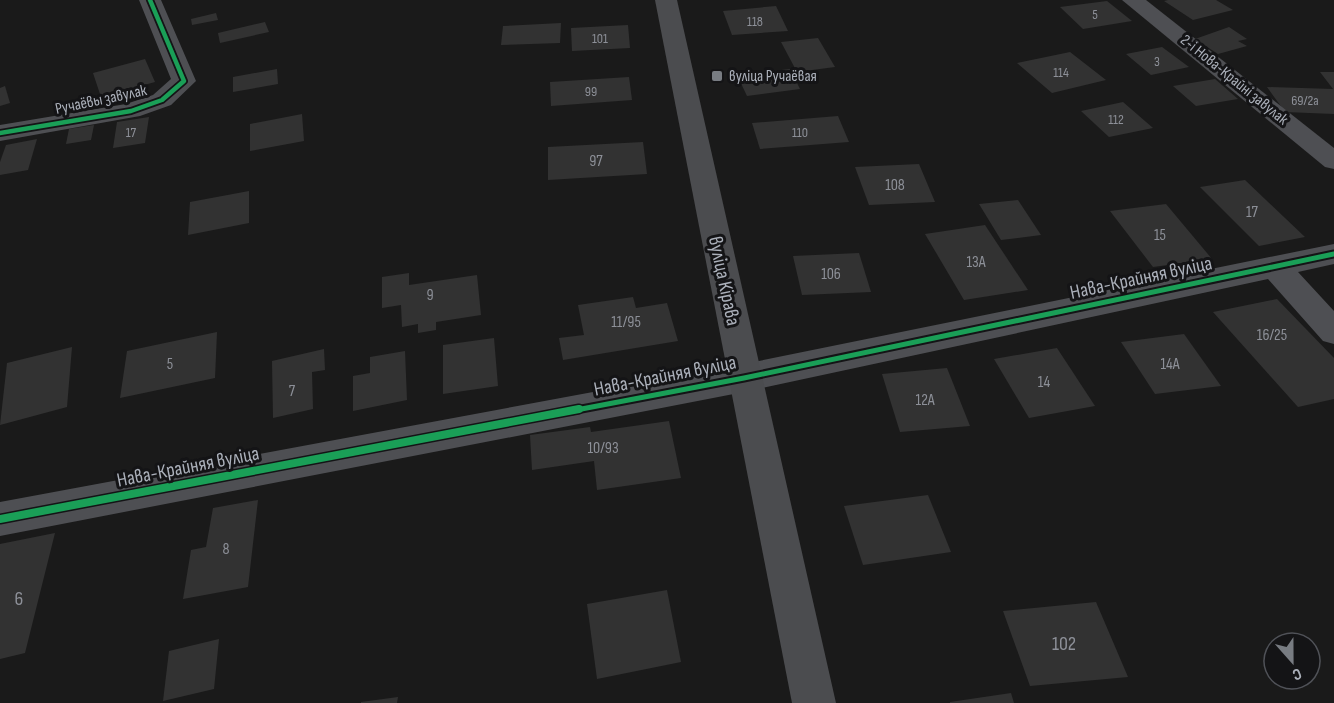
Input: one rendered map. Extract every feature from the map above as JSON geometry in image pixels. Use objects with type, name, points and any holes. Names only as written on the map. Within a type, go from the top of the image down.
[{"type":"main road","name":"вуліца Кірава","points":[[666,0],[814,703]]},
{"type":"street","name":"Ручаёвы завулак","points":[[0,133],[131,111],[162,100],[173,92],[184,81],[150,0]]},
{"type":"street","name":"2-і Нова-Крайні завулак","points":[[1134,0],[1334,161]]},
{"type":"street","name":"Нава-Крайняя вуліца","points":[[0,519],[744,378],[1334,254]]},
{"type":"street","points":[[1275,267],[1334,332]]},
{"type":"building","points":[[1216,0],[1233,10],[1193,20],[1164,1]]},
{"type":"building","points":[[1107,1],[1132,21],[1083,29],[1060,7]]},
{"type":"building","points":[[776,6],[788,31],[732,35],[723,11]]},
{"type":"building","points":[[216,13],[218,20],[192,25],[191,19]]},
{"type":"building","points":[[265,22],[269,32],[220,43],[218,33]]},
{"type":"building","points":[[561,23],[560,43],[501,45],[503,26]]},
{"type":"building","points":[[628,25],[630,48],[572,51],[571,28]]},
{"type":"building","points":[[1229,27],[1247,39],[1238,41],[1247,46],[1218,54],[1195,39]]},
{"type":"building","points":[[818,38],[835,67],[797,72],[781,42]]},
{"type":"building","points":[[1162,47],[1189,67],[1151,75],[1126,54]]},
{"type":"building","points":[[1070,52],[1106,80],[1052,93],[1017,63]]},
{"type":"building","points":[[145,59],[155,82],[101,97],[93,73]]},
{"type":"building","points":[[277,69],[278,84],[233,92],[233,77]]},
{"type":"building","points":[[790,69],[800,89],[747,96],[737,75]]},
{"type":"building","points":[[1320,72],[1334,72],[1334,114],[1285,112],[1267,87],[1333,89]]},
{"type":"building","points":[[629,77],[632,100],[551,106],[550,82]]},
{"type":"building","points":[[1215,79],[1238,99],[1196,106],[1173,86]]},
{"type":"building","points":[[5,86],[10,103],[0,106],[0,88]]},
{"type":"building","points":[[1123,102],[1153,128],[1109,137],[1081,111]]},
{"type":"building","points":[[302,114],[304,141],[250,151],[250,124]]},
{"type":"building","points":[[838,116],[849,142],[760,149],[752,123]]},
{"type":"building","points":[[149,117],[145,143],[113,148],[117,122]]},
{"type":"building","points":[[94,125],[91,140],[66,144],[69,129]]},
{"type":"building","points":[[37,139],[28,170],[0,175],[0,162],[6,145]]},
{"type":"building","points":[[643,142],[647,174],[548,180],[548,147]]},
{"type":"building","points":[[919,164],[935,202],[869,205],[855,167]]},
{"type":"building","points":[[1245,180],[1305,237],[1259,246],[1200,187]]},
{"type":"building","points":[[249,191],[249,223],[188,235],[190,202]]},
{"type":"building","points":[[1018,200],[1041,235],[1001,240],[979,204]]},
{"type":"building","points":[[1166,204],[1212,259],[1153,267],[1110,211]]},
{"type":"building","points":[[985,225],[1028,290],[964,300],[925,234]]},
{"type":"building","points":[[859,253],[871,292],[802,295],[793,256]]},
{"type":"building","points":[[409,273],[409,285],[477,275],[481,315],[436,322],[436,330],[418,333],[418,324],[402,327],[401,305],[382,308],[382,277]]},
{"type":"building","points":[[633,297],[636,308],[667,303],[678,341],[563,360],[559,338],[584,335],[578,305]]},
{"type":"building","points":[[1277,299],[1334,358],[1334,399],[1298,407],[1213,312]]},
{"type":"building","points":[[217,332],[215,378],[120,398],[127,351]]},
{"type":"building","points":[[1184,334],[1221,386],[1155,394],[1121,342]]},
{"type":"building","points":[[494,338],[498,386],[443,394],[443,345]]},
{"type":"building","points":[[72,347],[67,407],[0,425],[7,363]]},
{"type":"building","points":[[1057,348],[1095,406],[1029,418],[994,359]]},
{"type":"building","points":[[324,349],[325,370],[312,372],[313,409],[273,418],[272,361]]},
{"type":"building","points":[[405,351],[407,400],[353,411],[353,376],[370,373],[370,357]]},
{"type":"building","points":[[947,368],[970,426],[900,432],[882,374]]},
{"type":"building","points":[[669,421],[681,478],[597,490],[594,461],[532,470],[530,435],[590,427],[591,432]]},
{"type":"building","points":[[928,495],[951,552],[863,565],[844,506]]},
{"type":"building","points":[[258,500],[248,587],[183,599],[191,550],[206,547],[213,508]]},
{"type":"building","points":[[55,533],[25,653],[0,659],[0,544]]},
{"type":"building","points":[[667,590],[681,662],[597,679],[587,604]]},
{"type":"building","points":[[1096,602],[1128,677],[1030,686],[1003,611]]},
{"type":"building","points":[[219,639],[214,689],[163,701],[169,651]]},
{"type":"building","points":[[1011,693],[1014,703],[950,703],[950,702]]},
{"type":"building","points":[[398,697],[397,703],[361,703],[361,702]]},
{"type":"cycle path","points":[[0,133],[131,111],[162,100],[184,81],[150,0]]},
{"type":"cycle path","points":[[0,519],[744,378],[1334,254]]},
{"type":"place","name":"вуліца Ручаёвая","points":[[717,76]]}]
